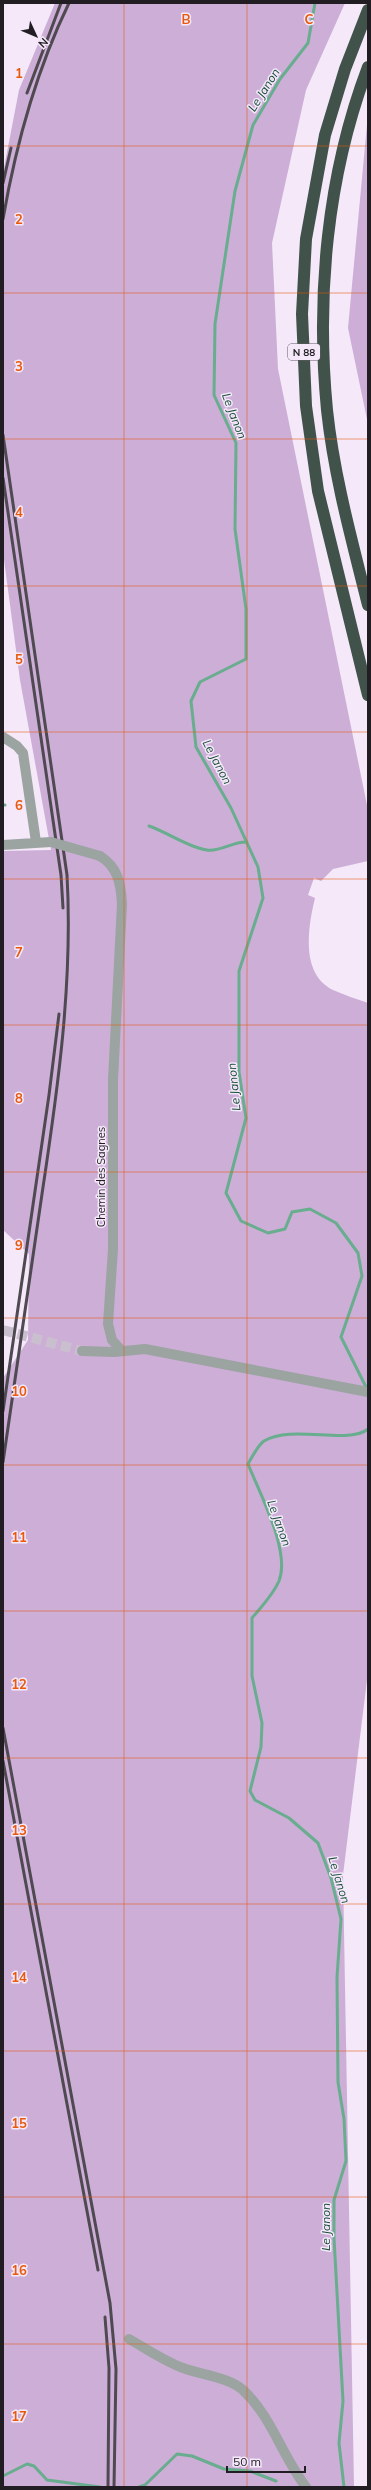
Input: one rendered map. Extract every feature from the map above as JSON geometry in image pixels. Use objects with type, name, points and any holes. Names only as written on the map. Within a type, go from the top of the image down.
[{"type":"highway","name":"N 88","points":[[368,10],[345,70],[325,134],[306,239],[302,314],[306,406],[318,491],[368,696]]},
{"type":"highway","name":"N 88","points":[[368,67],[345,146],[335,194],[327,245],[323,319],[327,404],[333,448],[349,530],[368,605]]},
{"type":"street","points":[[3,737],[18,746],[23,753],[36,842]]},
{"type":"street","name":"Chemin des Sagnes","points":[[3,845],[51,842],[100,856],[110,862],[116,872],[122,889],[113,1080],[113,1249],[108,1324],[112,1340],[122,1351]]},
{"type":"street","points":[[82,1351],[122,1351],[145,1349],[363,1391]]},
{"type":"street","points":[[130,2338],[183,2368],[228,2382],[241,2389],[269,2422],[286,2459],[306,2487]]},
{"type":"shaded area","points":[[55,3],[345,3],[306,90],[272,243],[278,369],[368,810],[368,861],[333,869],[321,881],[314,878],[308,895],[315,898],[310,922],[309,949],[311,962],[315,973],[322,983],[333,990],[368,1003],[368,1672],[343,1875],[354,2487],[3,2487],[3,1378],[28,1340],[29,1254],[3,1230],[3,851],[51,850],[20,680],[3,552],[3,173],[19,90]]},
{"type":"shaded area","points":[[368,114],[368,424],[348,328]]},
{"type":"waterway","name":"Le Janon","points":[[315,3],[308,43],[280,79],[253,125],[235,191],[215,324],[214,395],[236,443],[235,529],[246,609],[246,659],[200,682],[191,701],[196,747],[231,808],[258,867],[263,898],[239,971],[239,1072],[246,1118],[226,1193],[241,1221],[268,1233],[285,1229],[292,1212],[310,1209],[336,1223],[358,1253],[362,1276],[341,1337],[367,1389]]},
{"type":"waterway","points":[[149,826],[200,849],[212,850],[237,843],[247,842]]},
{"type":"waterway","name":"Le Janon","points":[[344,2487],[339,2443],[343,2401],[334,2238],[334,2200],[346,2161],[344,2119],[338,2082],[337,1977],[341,1919],[331,1878],[318,1843],[289,1818],[255,1800],[250,1791],[261,1747],[262,1723],[252,1676],[252,1618],[274,1591],[279,1581],[282,1569],[281,1554],[272,1522],[248,1464],[255,1451],[262,1443],[276,1436],[289,1434],[347,1435],[359,1433],[368,1429]]},
{"type":"waterway","points":[[139,2487],[145,2485],[177,2454],[192,2456],[224,2469],[250,2471],[276,2481]]},
{"type":"waterway","points":[[3,2476],[27,2464],[34,2466],[47,2480],[100,2487]]},
{"type":"tunnel","points":[[3,1330],[82,1351]]},
{"type":"railway","points":[[27,93],[61,3]]},
{"type":"railway","points":[[3,219],[14,163],[28,109],[46,56],[69,3]]},
{"type":"railway","points":[[3,183],[11,148]]},
{"type":"railway","points":[[3,435],[67,875],[68,915],[66,995],[59,1075],[3,1462]]},
{"type":"railway","points":[[3,478],[61,875],[63,908]]},
{"type":"railway","points":[[3,1411],[49,1095],[59,1014]]},
{"type":"railway","points":[[3,1728],[110,2303],[116,2369],[114,2487]]},
{"type":"railway","points":[[3,1761],[98,2270]]},
{"type":"railway","points":[[105,2317],[109,2368],[108,2487]]}]
